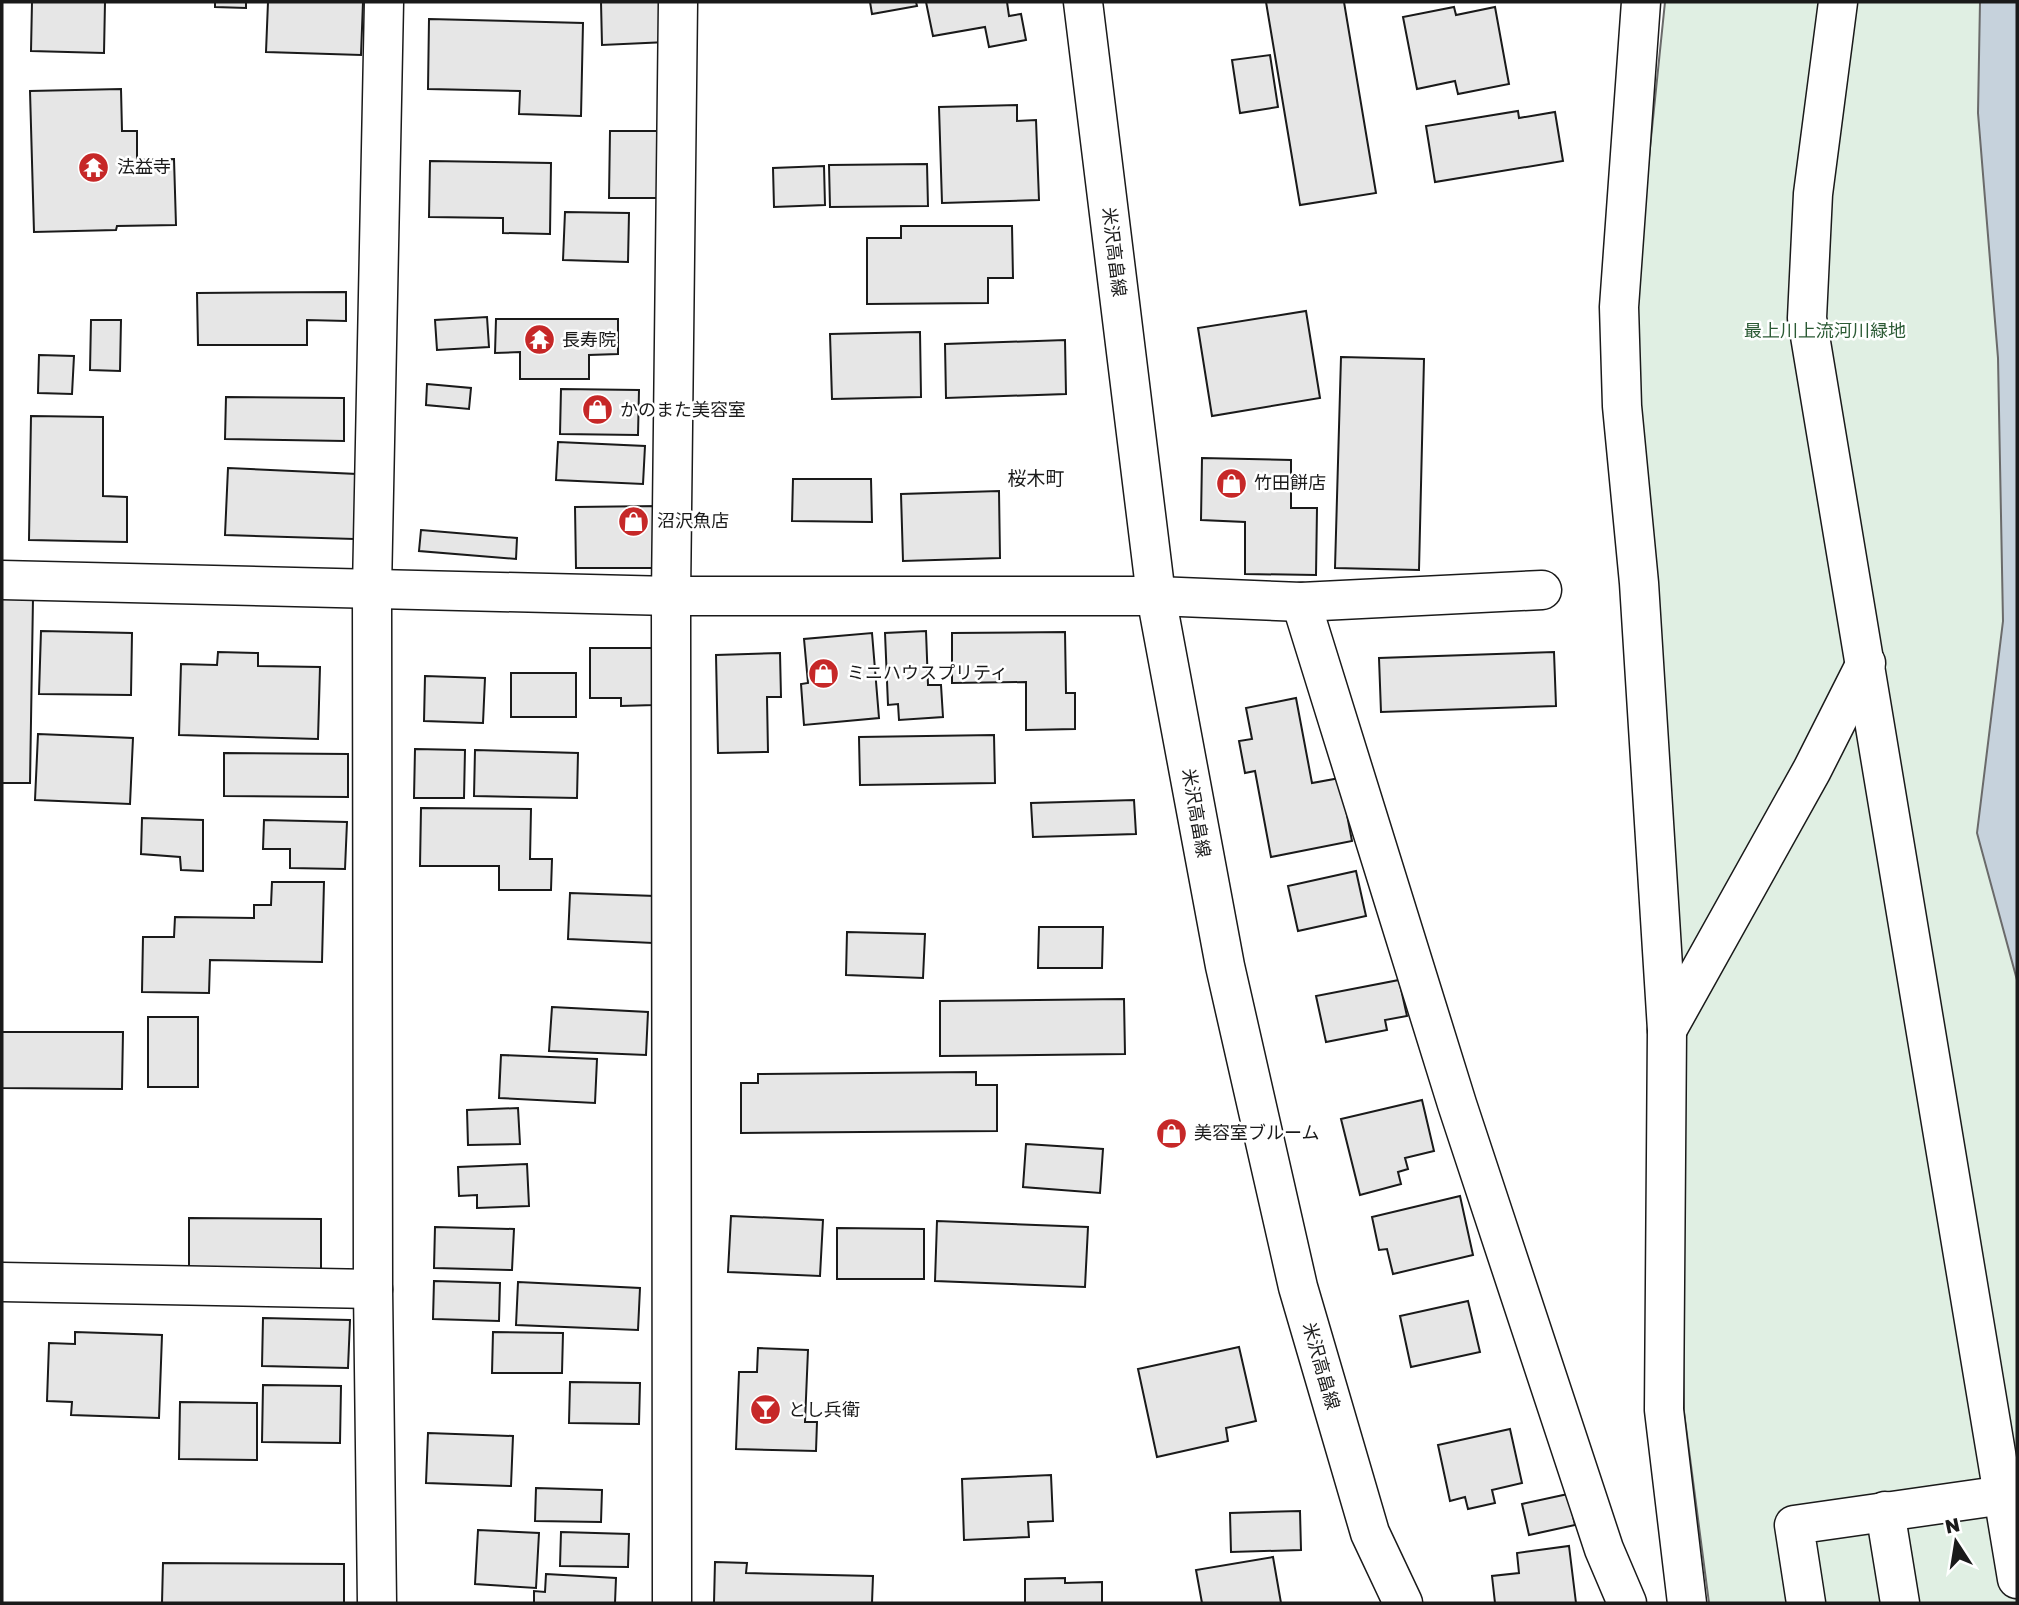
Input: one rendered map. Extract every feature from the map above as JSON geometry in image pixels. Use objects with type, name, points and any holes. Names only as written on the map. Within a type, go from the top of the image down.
[{"type":"street","points":[[377,1603],[373,1289],[372,589],[384,2]]},
{"type":"street","points":[[672,1603],[671,596],[678,2]]},
{"type":"street","name":"米沢高畠線","points":[[1083,2],[1156,596],[1225,967],[1298,1287],[1370,1533],[1403,1603]]},
{"type":"street","points":[[1641,2],[1619,307],[1622,406],[1639,583],[1667,1030],[1664,1410],[1687,1603]]},
{"type":"street","points":[[1838,2],[1813,194],[1807,318],[2017,1579]]},
{"type":"street","points":[[2,580],[671,596],[1156,596],[1301,602],[1542,590]]},
{"type":"street","points":[[1301,602],[1462,1117],[1604,1549],[1627,1603]]},
{"type":"street","points":[[1667,1030],[1812,770],[1866,663]]},
{"type":"street","points":[[2,1282],[373,1289]]},
{"type":"street","points":[[1806,1603],[1794,1525],[2004,1495]]},
{"type":"street","points":[[1885,1511],[1900,1603]]},
{"type":"green space","name":"最上川上流河川緑地","points":[[1665,2],[2017,2],[2017,1603],[1709,1603],[1684,1412],[1679,987],[1632,323]]},
{"type":"shaded area","points":[[1980,2],[2017,2],[2017,980],[1977,833],[2003,621],[1998,358],[1978,113]]},
{"type":"building","points":[[32,2],[105,2],[104,53],[31,51]]},
{"type":"building","points":[[215,2],[246,2],[246,8],[215,7]]},
{"type":"building","points":[[268,2],[363,2],[361,55],[266,52]]},
{"type":"building","points":[[601,2],[666,2],[667,42],[602,45]]},
{"type":"building","points":[[870,2],[916,2],[917,6],[872,14]]},
{"type":"building","points":[[926,2],[1007,2],[1009,16],[1021,14],[1026,40],[989,47],[985,27],[933,36]]},
{"type":"building","points":[[1266,2],[1344,2],[1376,193],[1300,205]]},
{"type":"building","points":[[1454,7],[1456,15],[1495,7],[1509,84],[1458,94],[1455,81],[1417,89],[1403,17]]},
{"type":"building","points":[[429,19],[583,23],[581,116],[519,114],[520,91],[428,89]]},
{"type":"building","points":[[1270,55],[1278,107],[1240,113],[1232,60]]},
{"type":"building","points":[[121,89],[122,131],[137,131],[137,160],[174,159],[176,225],[34,232],[30,91]]},
{"type":"building","points":[[1017,105],[1017,121],[1036,120],[1039,200],[942,203],[939,107]]},
{"type":"building","points":[[1518,111],[1519,118],[1555,112],[1563,161],[1435,182],[1426,126]]},
{"type":"building","points":[[610,131],[667,131],[666,198],[609,198]]},
{"type":"building","points":[[430,161],[551,163],[550,234],[503,233],[503,218],[429,217]]},
{"type":"building","points":[[927,164],[928,206],[830,207],[829,165]]},
{"type":"building","points":[[824,166],[825,205],[774,207],[773,168]]},
{"type":"building","points":[[565,212],[629,213],[628,262],[563,260]]},
{"type":"building","points":[[901,226],[1012,226],[1013,278],[988,278],[988,303],[867,304],[867,238],[901,238]]},
{"type":"building","points":[[346,292],[346,321],[307,320],[307,345],[198,345],[197,293]]},
{"type":"building","points":[[1306,311],[1320,398],[1212,416],[1198,328]]},
{"type":"building","points":[[487,317],[489,347],[437,350],[435,320]]},
{"type":"building","points":[[496,319],[618,319],[618,354],[589,355],[589,379],[520,379],[520,352],[495,353]]},
{"type":"building","points":[[91,320],[121,320],[120,371],[90,370]]},
{"type":"building","points":[[920,332],[921,397],[832,399],[830,334]]},
{"type":"building","points":[[1065,340],[1066,394],[946,398],[945,344]]},
{"type":"building","points":[[39,355],[74,356],[72,394],[38,393]]},
{"type":"building","points":[[1341,357],[1424,359],[1419,570],[1335,568]]},
{"type":"building","points":[[427,384],[471,388],[469,409],[426,405]]},
{"type":"building","points":[[561,389],[639,390],[638,435],[560,434]]},
{"type":"building","points":[[226,397],[344,398],[344,441],[225,439]]},
{"type":"building","points":[[31,416],[103,417],[103,496],[127,497],[127,542],[29,540]]},
{"type":"building","points":[[558,442],[645,446],[643,484],[556,480]]},
{"type":"building","points":[[1202,458],[1291,460],[1291,508],[1317,508],[1316,575],[1245,574],[1245,522],[1201,520]]},
{"type":"building","points":[[228,468],[357,474],[354,539],[225,535]]},
{"type":"building","points":[[793,479],[871,479],[872,522],[792,521]]},
{"type":"building","points":[[999,491],[1000,558],[903,561],[901,494]]},
{"type":"building","points":[[658,506],[658,568],[576,568],[575,507]]},
{"type":"building","points":[[421,530],[517,538],[516,559],[419,551]]},
{"type":"building","points":[[2,597],[33,598],[30,783],[2,783]]},
{"type":"building","points":[[41,631],[132,633],[131,695],[39,694]]},
{"type":"building","points":[[926,631],[928,685],[941,685],[943,717],[899,720],[898,704],[888,705],[885,633]]},
{"type":"building","points":[[1065,632],[1066,693],[1075,693],[1075,729],[1026,730],[1026,682],[952,683],[952,633]]},
{"type":"building","points":[[872,633],[879,718],[804,725],[801,684],[808,683],[804,639]]},
{"type":"building","points":[[590,648],[653,648],[654,705],[621,706],[621,698],[590,698]]},
{"type":"building","points":[[218,652],[258,653],[258,666],[320,667],[318,739],[179,735],[181,664],[217,665]]},
{"type":"building","points":[[1554,652],[1556,706],[1381,712],[1379,658]]},
{"type":"building","points":[[780,653],[781,697],[767,697],[768,752],[718,753],[716,655]]},
{"type":"building","points":[[511,673],[576,673],[576,717],[511,717]]},
{"type":"building","points":[[425,676],[485,678],[483,723],[424,721]]},
{"type":"building","points":[[1296,698],[1312,783],[1340,778],[1352,841],[1271,857],[1255,771],[1245,773],[1239,741],[1252,739],[1246,708]]},
{"type":"building","points":[[38,734],[133,738],[130,804],[35,800]]},
{"type":"building","points":[[994,735],[995,783],[860,785],[859,737]]},
{"type":"building","points":[[415,749],[465,750],[464,798],[414,798]]},
{"type":"building","points":[[475,750],[578,753],[577,798],[474,796]]},
{"type":"building","points":[[224,753],[348,754],[348,797],[224,796]]},
{"type":"building","points":[[1134,800],[1136,834],[1033,837],[1031,803]]},
{"type":"building","points":[[421,808],[531,809],[530,859],[552,859],[551,890],[499,890],[499,866],[420,866]]},
{"type":"building","points":[[142,818],[203,820],[203,871],[181,870],[180,857],[141,854]]},
{"type":"building","points":[[264,820],[347,822],[345,869],[290,868],[290,849],[263,849]]},
{"type":"building","points":[[1356,871],[1366,916],[1298,931],[1288,886]]},
{"type":"building","points":[[272,882],[324,882],[322,962],[210,960],[209,993],[142,992],[143,937],[174,937],[175,917],[254,918],[254,905],[271,905]]},
{"type":"building","points":[[570,893],[655,896],[653,943],[568,939]]},
{"type":"building","points":[[1039,927],[1103,927],[1102,968],[1038,968]]},
{"type":"building","points":[[847,932],[925,934],[923,978],[846,975]]},
{"type":"building","points":[[1399,980],[1407,1016],[1385,1020],[1387,1030],[1326,1042],[1316,996]]},
{"type":"building","points":[[1124,999],[1125,1054],[940,1056],[940,1001]]},
{"type":"building","points":[[552,1007],[648,1012],[646,1055],[549,1051]]},
{"type":"building","points":[[148,1017],[198,1017],[198,1087],[148,1087]]},
{"type":"building","points":[[2,1032],[123,1032],[122,1089],[2,1088]]},
{"type":"building","points":[[501,1055],[597,1059],[595,1103],[499,1098]]},
{"type":"building","points":[[976,1072],[976,1085],[997,1085],[997,1131],[741,1133],[741,1083],[758,1083],[758,1074]]},
{"type":"building","points":[[1422,1100],[1434,1151],[1405,1158],[1408,1169],[1398,1172],[1401,1184],[1360,1195],[1341,1119]]},
{"type":"building","points":[[518,1108],[520,1144],[468,1145],[467,1110]]},
{"type":"building","points":[[1026,1144],[1103,1149],[1100,1193],[1023,1187]]},
{"type":"building","points":[[527,1164],[529,1206],[477,1208],[477,1195],[459,1196],[458,1167]]},
{"type":"building","points":[[1460,1196],[1473,1255],[1393,1274],[1387,1249],[1379,1250],[1372,1217]]},
{"type":"building","points":[[731,1216],[823,1220],[820,1276],[728,1272]]},
{"type":"building","points":[[189,1218],[321,1219],[321,1269],[189,1268]]},
{"type":"building","points":[[937,1221],[1088,1227],[1085,1287],[935,1281]]},
{"type":"building","points":[[435,1227],[514,1229],[512,1270],[434,1268]]},
{"type":"building","points":[[837,1228],[924,1229],[924,1279],[837,1279]]},
{"type":"building","points":[[434,1281],[500,1283],[499,1321],[433,1319]]},
{"type":"building","points":[[518,1282],[640,1288],[638,1330],[516,1325]]},
{"type":"building","points":[[1468,1301],[1480,1352],[1411,1367],[1400,1316]]},
{"type":"building","points":[[263,1318],[350,1320],[348,1368],[262,1366]]},
{"type":"building","points":[[75,1332],[162,1335],[159,1418],[71,1415],[72,1402],[47,1401],[49,1343],[75,1344]]},
{"type":"building","points":[[493,1332],[563,1333],[562,1373],[492,1373]]},
{"type":"building","points":[[1239,1347],[1256,1421],[1226,1428],[1228,1441],[1157,1457],[1138,1369]]},
{"type":"building","points":[[758,1348],[808,1350],[805,1422],[817,1422],[816,1451],[736,1449],[739,1372],[757,1372]]},
{"type":"building","points":[[570,1382],[640,1383],[639,1424],[569,1423]]},
{"type":"building","points":[[263,1385],[341,1386],[340,1443],[262,1442]]},
{"type":"building","points":[[180,1402],[257,1403],[257,1460],[179,1459]]},
{"type":"building","points":[[1510,1429],[1522,1483],[1492,1490],[1495,1503],[1468,1509],[1465,1497],[1450,1501],[1438,1445]]},
{"type":"building","points":[[428,1433],[513,1436],[511,1486],[426,1483]]},
{"type":"building","points":[[1051,1475],[1053,1521],[1028,1522],[1029,1537],[964,1540],[962,1479]]},
{"type":"building","points":[[536,1488],[602,1490],[601,1522],[535,1521]]},
{"type":"building","points":[[1568,1494],[1575,1525],[1529,1535],[1522,1504]]},
{"type":"building","points":[[1300,1511],[1301,1550],[1231,1552],[1230,1513]]},
{"type":"building","points":[[478,1530],[539,1533],[536,1588],[475,1584]]},
{"type":"building","points":[[561,1532],[629,1534],[628,1567],[560,1566]]},
{"type":"building","points":[[1569,1546],[1576,1603],[1495,1603],[1492,1576],[1519,1573],[1517,1553]]},
{"type":"building","points":[[1273,1557],[1281,1603],[1202,1603],[1196,1570]]},
{"type":"building","points":[[715,1562],[747,1563],[746,1573],[873,1576],[872,1603],[714,1603]]},
{"type":"building","points":[[163,1563],[344,1564],[344,1603],[162,1603]]},
{"type":"building","points":[[546,1574],[616,1578],[615,1603],[534,1603],[534,1591],[545,1592]]},
{"type":"building","points":[[1065,1578],[1065,1583],[1102,1582],[1102,1603],[1025,1603],[1025,1579]]},
{"type":"place","name":"法益寺","points":[[94,167]]},
{"type":"place","name":"長寿院","points":[[539,340]]},
{"type":"place","name":"かのまた美容室","points":[[597,410]]},
{"type":"place","name":"竹田餅店","points":[[1231,483]]},
{"type":"place","name":"沼沢魚店","points":[[634,521]]},
{"type":"place","name":"ミニハウスプリティ","points":[[824,673]]},
{"type":"place","name":"美容室ブルーム","points":[[1171,1133]]},
{"type":"place","name":"とし兵衛","points":[[765,1410]]},
{"type":"district","name":"桜木町","points":[[1036,478]]}]
